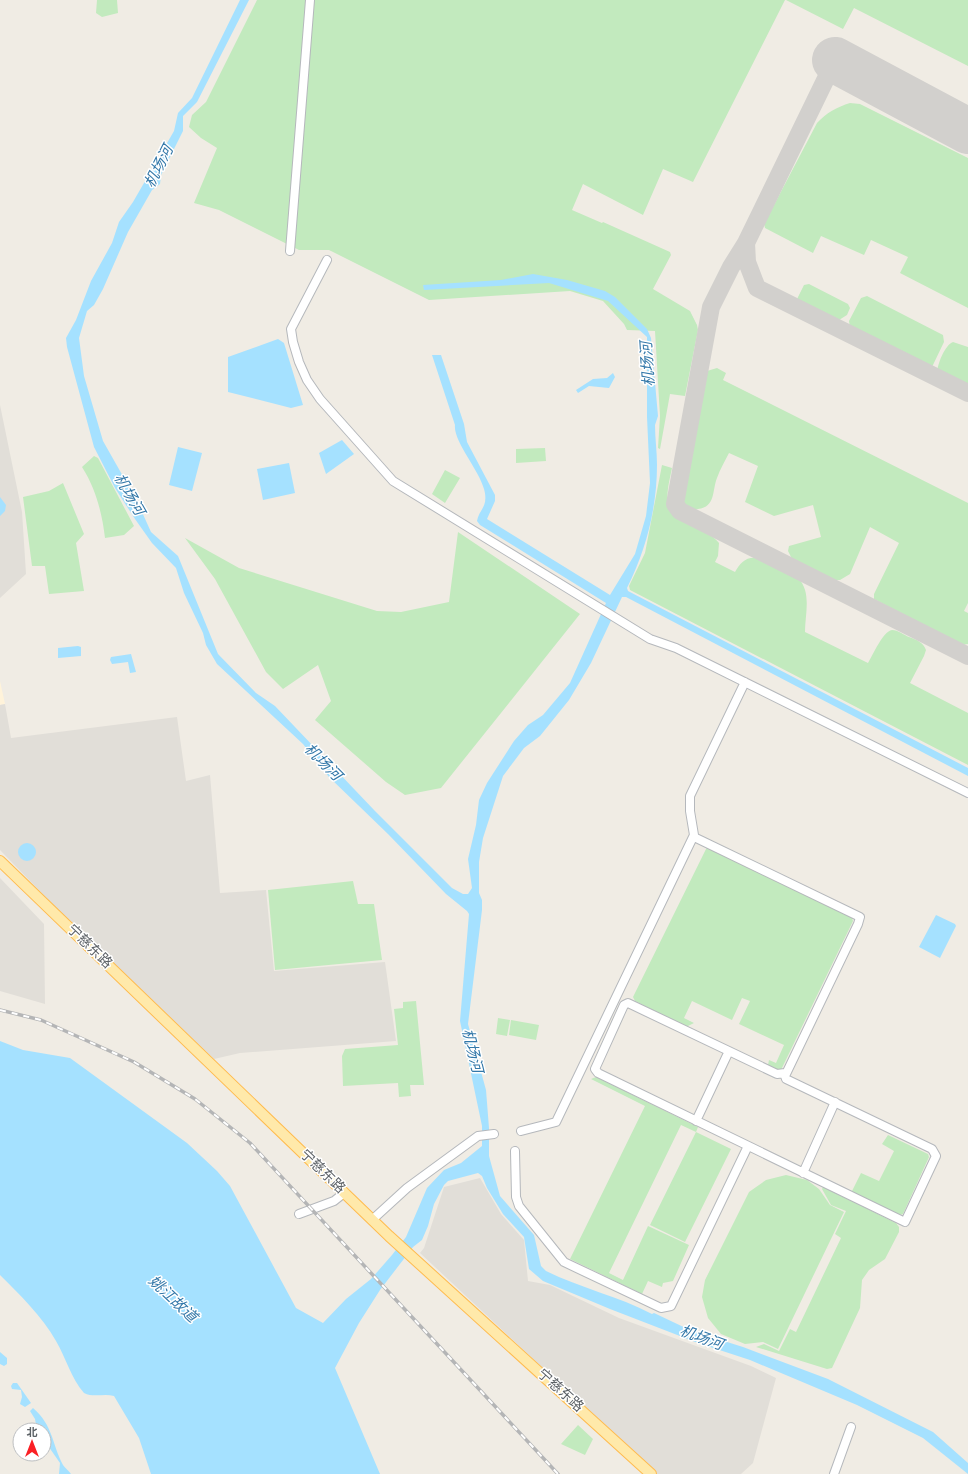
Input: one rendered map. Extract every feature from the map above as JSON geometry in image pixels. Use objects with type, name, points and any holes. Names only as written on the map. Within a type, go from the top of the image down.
[{"type":"main road","name":"宁慈东路","points":[[0,861],[372,1220],[651,1474]]},
{"type":"street","points":[[290,251],[310,0]]},
{"type":"street","points":[[327,260],[291,329],[292,342],[298,362],[307,380],[320,400],[393,482],[629,628],[650,639],[676,648],[968,793]]},
{"type":"street","points":[[521,1131],[556,1122],[694,837],[690,796],[745,682]]},
{"type":"street","points":[[694,837],[860,917],[858,924],[785,1073],[786,1079],[932,1149],[936,1156],[905,1222],[598,1073],[595,1070],[624,1005],[628,1003],[633,1004],[777,1074],[785,1073]]},
{"type":"street","points":[[696,1121],[729,1051]]},
{"type":"street","points":[[803,1173],[835,1102]]},
{"type":"street","points":[[372,1220],[407,1188],[478,1136],[494,1134]]},
{"type":"street","points":[[515,1151],[516,1197],[519,1206],[559,1259],[661,1308],[671,1306],[748,1146]]},
{"type":"street","points":[[299,1214],[334,1201],[344,1193]]},
{"type":"street","points":[[834,1474],[851,1427]]},
{"type":"shaded area","points":[[0,405],[22,512],[26,574],[0,598]]},
{"type":"shaded area","points":[[0,681],[5,704],[0,705]]},
{"type":"shaded area","points":[[5,704],[11,738],[177,717],[186,781],[210,775],[220,893],[266,890],[274,971],[385,962],[396,1041],[240,1053],[214,1059],[59,911],[0,850],[0,705]]},
{"type":"shaded area","points":[[0,878],[44,924],[45,1004],[0,991]]},
{"type":"shaded area","points":[[480,1178],[501,1214],[524,1240],[528,1281],[550,1285],[619,1318],[751,1366],[776,1378],[753,1463],[741,1474],[656,1474],[420,1253],[424,1248],[444,1187]]},
{"type":"green space","points":[[97,0],[117,0],[118,13],[102,17],[96,13]]},
{"type":"green space","points":[[257,0],[785,0],[693,182],[663,169],[643,215],[583,184],[572,210],[670,252],[671,255],[653,289],[690,311],[697,325],[698,330],[685,396],[670,394],[660,449],[658,448],[660,416],[655,331],[627,330],[624,324],[603,301],[570,291],[429,300],[329,250],[299,250],[219,210],[194,203],[217,148],[201,138],[189,127],[192,115],[206,102]]},
{"type":"green space","points":[[786,0],[968,0],[968,66],[854,8],[843,29]]},
{"type":"green space","points":[[850,103],[860,104],[968,158],[968,308],[900,273],[908,257],[871,240],[864,255],[821,236],[813,253],[765,228],[764,224],[817,123],[832,111]]},
{"type":"green space","points":[[809,284],[848,304],[850,308],[847,315],[839,320],[797,299],[804,285]]},
{"type":"green space","points":[[867,296],[943,335],[944,342],[932,367],[928,368],[850,328],[849,321],[861,298]]},
{"type":"green space","points":[[953,342],[968,347],[968,389],[937,372],[942,355],[947,347]]},
{"type":"green space","points":[[717,368],[726,373],[723,380],[968,503],[968,603],[964,611],[968,613],[968,644],[962,645],[874,599],[874,594],[899,543],[870,527],[850,574],[840,580],[834,580],[792,559],[788,551],[789,546],[821,537],[813,505],[774,516],[745,502],[758,466],[729,453],[718,475],[711,501],[708,505],[704,508],[695,509],[690,508],[685,504],[681,496],[681,492],[704,376],[707,371]]},
{"type":"green space","points":[[545,448],[546,461],[516,463],[516,449]]},
{"type":"green space","points":[[94,456],[98,458],[134,526],[124,535],[105,538],[98,501],[82,467]]},
{"type":"green space","points":[[662,465],[672,468],[668,492],[669,506],[678,518],[707,533],[719,543],[718,556],[715,562],[735,572],[747,559],[758,558],[798,578],[805,590],[806,596],[807,604],[805,632],[868,663],[878,644],[889,631],[894,630],[921,643],[926,650],[910,683],[968,713],[968,765],[630,590],[629,586],[645,553]]},
{"type":"green space","points":[[445,470],[460,478],[445,503],[432,494]]},
{"type":"green space","points":[[63,483],[84,534],[76,543],[84,591],[49,594],[45,566],[32,566],[23,497],[49,491]]},
{"type":"green space","points":[[458,532],[580,614],[441,788],[405,795],[386,782],[315,720],[331,701],[318,665],[283,689],[266,672],[215,579],[185,538],[239,568],[377,611],[401,612],[449,602]]},
{"type":"green space","points":[[707,847],[852,918],[853,921],[781,1070],[772,1069],[768,1065],[769,1060],[776,1063],[784,1045],[739,1024],[750,1001],[742,998],[732,1020],[692,1001],[684,1018],[694,1023],[686,1027],[635,1001],[633,997]]},
{"type":"green space","points":[[353,881],[358,904],[374,904],[382,960],[275,970],[268,890]]},
{"type":"green space","points":[[416,1001],[424,1085],[410,1085],[411,1096],[399,1097],[398,1083],[343,1086],[342,1056],[345,1049],[398,1045],[394,1009],[403,1008],[403,1002]]},
{"type":"green space","points":[[498,1018],[510,1020],[507,1036],[496,1034]]},
{"type":"green space","points":[[511,1020],[539,1025],[536,1040],[509,1035]]},
{"type":"green space","points":[[596,1077],[698,1127],[696,1132],[681,1125],[609,1273],[623,1280],[648,1226],[689,1245],[673,1281],[663,1283],[662,1287],[648,1281],[642,1294],[570,1259],[645,1106],[591,1079]]},
{"type":"green space","points":[[696,1132],[731,1149],[685,1242],[650,1225]]},
{"type":"green space","points":[[888,1135],[928,1154],[929,1157],[903,1214],[900,1215],[854,1194],[852,1191],[861,1173],[879,1181],[894,1151],[882,1144]]},
{"type":"green space","points":[[786,1175],[807,1180],[819,1189],[830,1205],[844,1212],[778,1349],[763,1342],[745,1344],[721,1334],[708,1318],[702,1297],[705,1280],[749,1192],[766,1180]]},
{"type":"green space","points":[[823,1187],[896,1223],[899,1227],[899,1232],[885,1259],[869,1270],[862,1280],[860,1308],[832,1368],[827,1369],[756,1347],[764,1344],[779,1351],[790,1329],[796,1332],[841,1238],[835,1234],[846,1211],[831,1205],[822,1189]]},
{"type":"green space","points":[[578,1425],[593,1439],[585,1455],[561,1444]]},
{"type":"water","points":[[240,0],[249,0],[197,102],[183,116],[183,131],[161,175],[160,184],[152,190],[128,232],[103,289],[94,305],[87,311],[79,338],[84,376],[103,441],[137,501],[151,532],[178,556],[218,654],[256,693],[275,706],[375,811],[452,888],[463,894],[468,894],[472,888],[468,859],[476,825],[479,800],[487,783],[514,741],[528,725],[543,715],[570,683],[606,603],[480,525],[477,521],[485,504],[484,489],[455,432],[455,425],[432,355],[441,355],[464,424],[467,442],[495,495],[495,501],[487,519],[610,595],[635,554],[646,516],[650,483],[647,417],[647,337],[608,301],[549,283],[424,290],[423,285],[501,280],[533,274],[567,280],[605,291],[615,297],[647,329],[651,338],[658,416],[655,425],[657,460],[655,497],[653,513],[645,544],[627,588],[628,591],[968,768],[968,776],[626,597],[622,597],[591,663],[569,700],[540,736],[524,748],[503,776],[483,838],[479,862],[479,893],[482,900],[482,910],[468,1024],[486,1090],[489,1128],[489,1156],[500,1196],[534,1235],[541,1266],[546,1271],[626,1302],[652,1314],[654,1313],[692,1331],[743,1347],[828,1379],[933,1432],[968,1463],[968,1474],[923,1438],[857,1405],[750,1360],[698,1343],[543,1281],[529,1269],[524,1237],[503,1214],[487,1188],[482,1176],[478,1173],[448,1181],[444,1185],[434,1204],[428,1226],[422,1240],[413,1247],[380,1290],[359,1323],[335,1368],[380,1474],[151,1474],[139,1438],[114,1396],[84,1393],[72,1374],[60,1348],[44,1323],[0,1275],[0,1041],[23,1050],[70,1058],[187,1143],[217,1171],[230,1186],[296,1308],[323,1323],[346,1299],[371,1279],[406,1237],[427,1188],[444,1170],[461,1163],[482,1146],[482,1126],[460,1021],[469,914],[446,894],[388,834],[329,777],[303,744],[217,664],[206,645],[203,633],[184,593],[176,568],[152,543],[135,519],[115,488],[94,447],[67,347],[66,338],[76,320],[91,281],[112,243],[119,222],[133,202],[174,131],[178,113],[192,98]]},
{"type":"water","points":[[278,339],[284,343],[303,405],[291,408],[228,392],[228,357]]},
{"type":"water","points":[[613,373],[615,377],[609,388],[589,386],[578,393],[576,390],[593,379],[607,378]]},
{"type":"water","points":[[342,440],[354,454],[326,474],[319,453]]},
{"type":"water","points":[[178,447],[202,453],[192,491],[169,485]]},
{"type":"water","points":[[289,463],[295,493],[263,500],[257,469]]},
{"type":"water","points":[[0,497],[6,505],[5,511],[0,516]]},
{"type":"water","points":[[81,647],[81,656],[58,658],[58,648]]},
{"type":"water","points":[[131,654],[136,672],[130,673],[128,662],[112,664],[110,660],[111,657]]},
{"type":"water","points":[[23,843],[31,843],[36,848],[34,859],[31,861],[23,861],[18,856],[18,848]]},
{"type":"water","points":[[936,915],[955,924],[956,926],[940,958],[919,947]]},
{"type":"water","points":[[0,1352],[7,1358],[7,1364],[4,1366],[0,1364]]},
{"type":"water","points":[[13,1383],[17,1383],[31,1403],[25,1407],[20,1404],[22,1397],[21,1390],[12,1389],[11,1386]]},
{"type":"water","points":[[33,1408],[40,1414],[45,1422],[36,1422],[30,1411]]},
{"type":"water","points":[[52,1438],[63,1465],[71,1474],[59,1474],[60,1463],[52,1452]]},
{"type":"taxiway","points":[[835,60],[746,243],[747,262],[757,288],[968,393]]},
{"type":"taxiway","points":[[746,243],[731,267],[711,307],[675,504],[680,511],[968,656]]},
{"type":"runway","points":[[835,60],[968,131]]},
{"type":"railway","points":[[0,1010],[41,1020],[134,1062],[195,1099],[250,1143],[558,1474]]},
{"type":"water label","name":"机场河","points":[[160,167]]},
{"type":"water label","name":"机场河","points":[[649,364]]},
{"type":"water label","name":"机场河","points":[[128,495]]},
{"type":"water label","name":"机场河","points":[[322,763]]},
{"type":"water label","name":"机场河","points":[[471,1051]]},
{"type":"water label","name":"姚江故道","points":[[172,1300]]},
{"type":"water label","name":"机场河","points":[[701,1339]]}]
